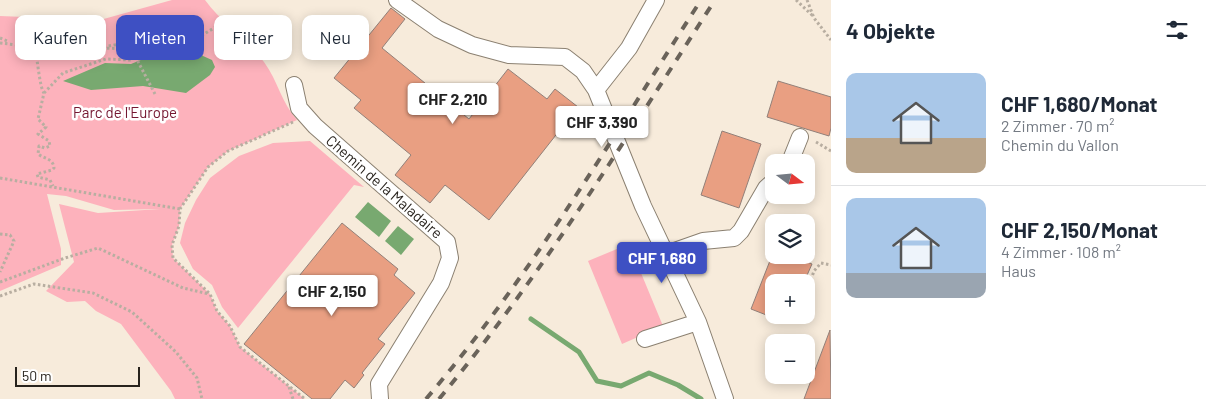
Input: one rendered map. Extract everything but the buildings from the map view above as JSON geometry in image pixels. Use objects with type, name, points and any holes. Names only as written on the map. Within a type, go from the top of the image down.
[{"type":"street","points":[[397,0],[438,29],[472,45],[509,55],[565,56],[583,71],[596,90],[640,199],[698,322],[722,396]]},
{"type":"street","points":[[596,90],[629,48],[656,0]]},
{"type":"street","name":"Chemin de la Maladaire","points":[[294,85],[299,108],[315,126],[447,242],[450,249],[450,258],[442,284],[379,384],[380,399]]},
{"type":"street","points":[[793,154],[800,137]]},
{"type":"street","points":[[666,254],[709,239],[734,238],[741,231],[765,190]]},
{"type":"street","points":[[645,339],[698,322]]},
{"type":"path","points":[[796,0],[814,18],[831,40]]},
{"type":"path","points":[[807,0],[814,18]]},
{"type":"path","points":[[0,38],[10,43]]},
{"type":"path","points":[[0,43],[15,44]]},
{"type":"path","points":[[53,186],[50,180],[38,177],[37,174],[54,168],[54,163],[49,158],[38,154],[39,146],[50,146],[49,141],[39,136],[38,133],[46,127],[38,118],[44,93],[63,73],[106,59],[116,59]]},
{"type":"path","points":[[38,60],[40,88],[44,93]]},
{"type":"path","points":[[135,60],[154,92]]},
{"type":"path","points":[[297,120],[228,151],[215,160],[202,174],[180,209],[178,226],[172,245],[173,258],[210,294],[217,311],[230,326],[240,347],[305,399]]},
{"type":"path","points":[[0,178],[53,186],[165,208],[180,209]]},
{"type":"path","points":[[0,234],[10,235],[14,242],[0,272]]},
{"type":"path","points":[[0,282],[98,248],[183,288],[210,294]]},
{"type":"path","points":[[815,274],[821,263],[831,265]]},
{"type":"path","points":[[0,296],[34,284],[93,293],[132,312],[176,352],[197,378],[202,399]]},
{"type":"path","points":[[289,386],[294,399]]},
{"type":"green space","name":"Parc de l'Europe","points":[[172,0],[205,0],[218,15],[214,15],[214,60],[262,60],[287,106],[297,120],[228,151],[208,167],[180,209],[179,226],[172,245],[173,258],[210,294],[217,311],[230,326],[240,347],[305,399],[175,399],[121,324],[96,311],[85,301],[67,302],[46,291],[74,262],[59,204],[98,213],[160,209],[114,210],[66,196],[47,194],[61,249],[61,265],[0,291],[0,16],[15,17],[15,60],[106,60],[106,18],[116,16],[116,60],[204,60],[204,15],[118,15]]},
{"type":"green space","points":[[310,141],[364,187],[354,185],[238,328],[222,307],[212,285],[193,269],[180,243],[185,223],[196,200],[210,178],[239,156],[273,143]]},
{"type":"green space","points":[[629,244],[663,326],[622,344],[588,261]]},
{"type":"shaded area","points":[[204,56],[212,60],[215,67],[210,75],[186,93],[143,86],[91,90],[63,81],[105,63],[131,64],[141,60],[204,60]]},
{"type":"shaded area","points":[[368,202],[391,221],[379,237],[355,217]]},
{"type":"shaded area","points":[[398,226],[414,239],[401,255],[385,241]]},
{"type":"waterway","points":[[531,319],[579,352],[597,381],[621,386],[649,373],[678,385],[701,399]]},
{"type":"railway","points":[[426,399],[501,304],[536,254],[701,0]]},
{"type":"railway","points":[[439,399],[477,352],[549,254],[715,0]]}]
